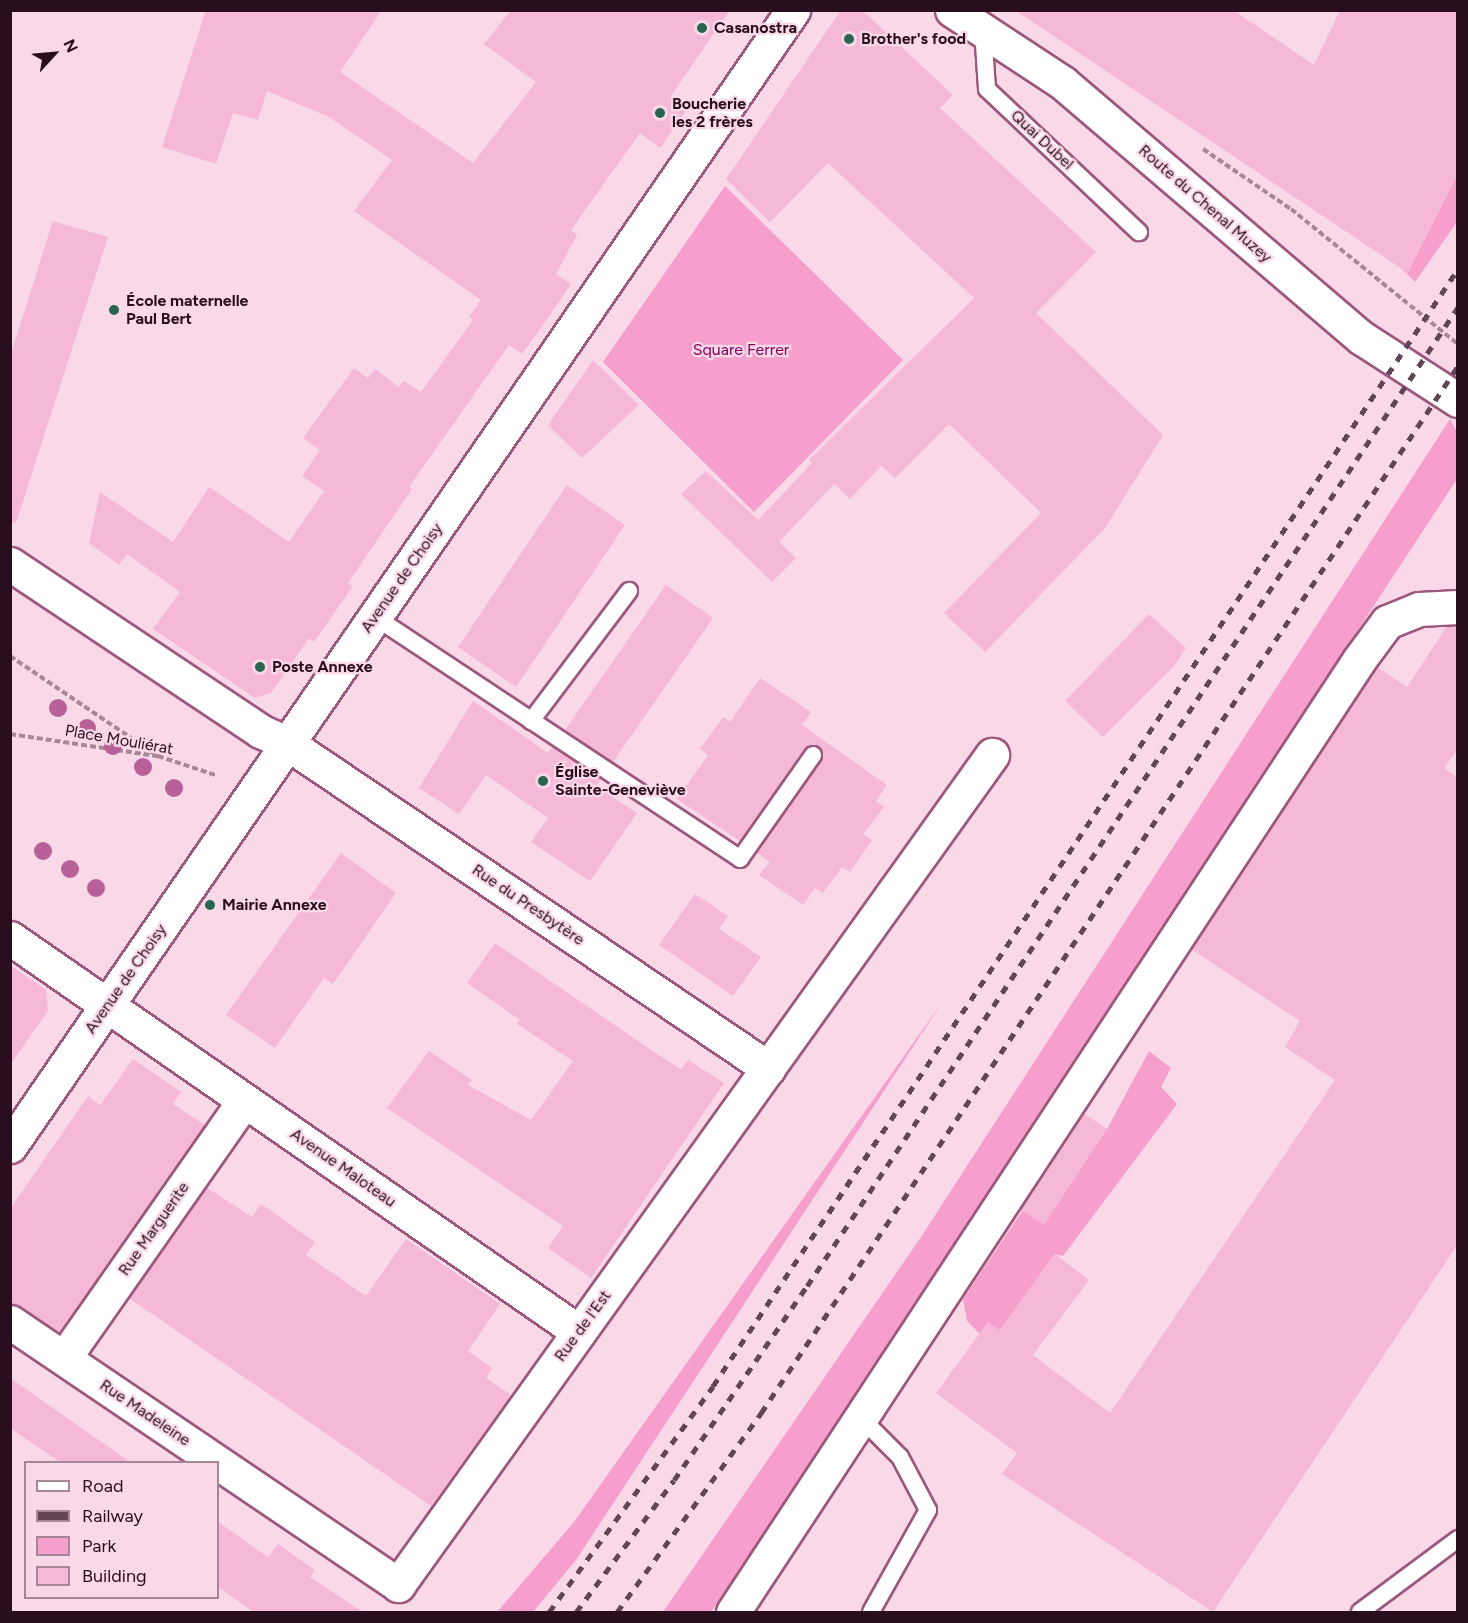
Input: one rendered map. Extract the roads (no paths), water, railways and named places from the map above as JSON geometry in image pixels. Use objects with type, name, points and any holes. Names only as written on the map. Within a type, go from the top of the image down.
[{"type":"street","name":"Avenue de Choisy","points":[[10,1146],[792,10]]},
{"type":"street","name":"Route du Chenal Muzey","points":[[952,10],[1063,83],[1114,123],[1362,338],[1458,400]]},
{"type":"street","name":"Rue du Presbytère","points":[[10,564],[260,731],[287,743],[768,1068]]},
{"type":"street","points":[[733,1612],[1359,660],[1387,622],[1419,609],[1458,608]]},
{"type":"street","name":"Rue de l'Est","points":[[398,1585],[992,755]]},
{"type":"street","name":"Avenue Maloteau","points":[[10,938],[579,1332]]},
{"type":"street","name":"Rue Marguerite","points":[[64,1358],[244,1101]]},
{"type":"street","name":"Rue Madeleine","points":[[10,1322],[216,1461]]},
{"type":"street","name":"Rue Madeleine","points":[[219,1463],[398,1585]]},
{"type":"lane","name":"Quai Dubel","points":[[983,30],[987,89],[1139,232]]},
{"type":"lane","points":[[531,721],[629,591]]},
{"type":"lane","points":[[375,617],[740,859],[813,755]]},
{"type":"lane","points":[[861,1417],[900,1457],[928,1510],[871,1612]]},
{"type":"lane","points":[[1360,1612],[1458,1539]]},
{"type":"railway","points":[[549,1612],[713,1386],[1458,269]]},
{"type":"railway","points":[[576,1612],[674,1480],[807,1286],[1458,307]]},
{"type":"railway","points":[[617,1612],[761,1413],[1458,366]]},
{"type":"place","name":"Casanostra","points":[[702,28]]},
{"type":"place","name":"Brother's food","points":[[849,39]]},
{"type":"place","name":"Boucherie les 2 frères","points":[[660,113]]},
{"type":"place","name":"École maternelle Paul Bert","points":[[114,310]]},
{"type":"place","name":"Poste Annexe","points":[[260,667]]},
{"type":"place","name":"Église Sainte-Geneviève","points":[[543,781]]},
{"type":"place","name":"Mairie Annexe","points":[[210,905]]},
{"type":"park label","name":"Square Ferrer","points":[[741,350]]}]
